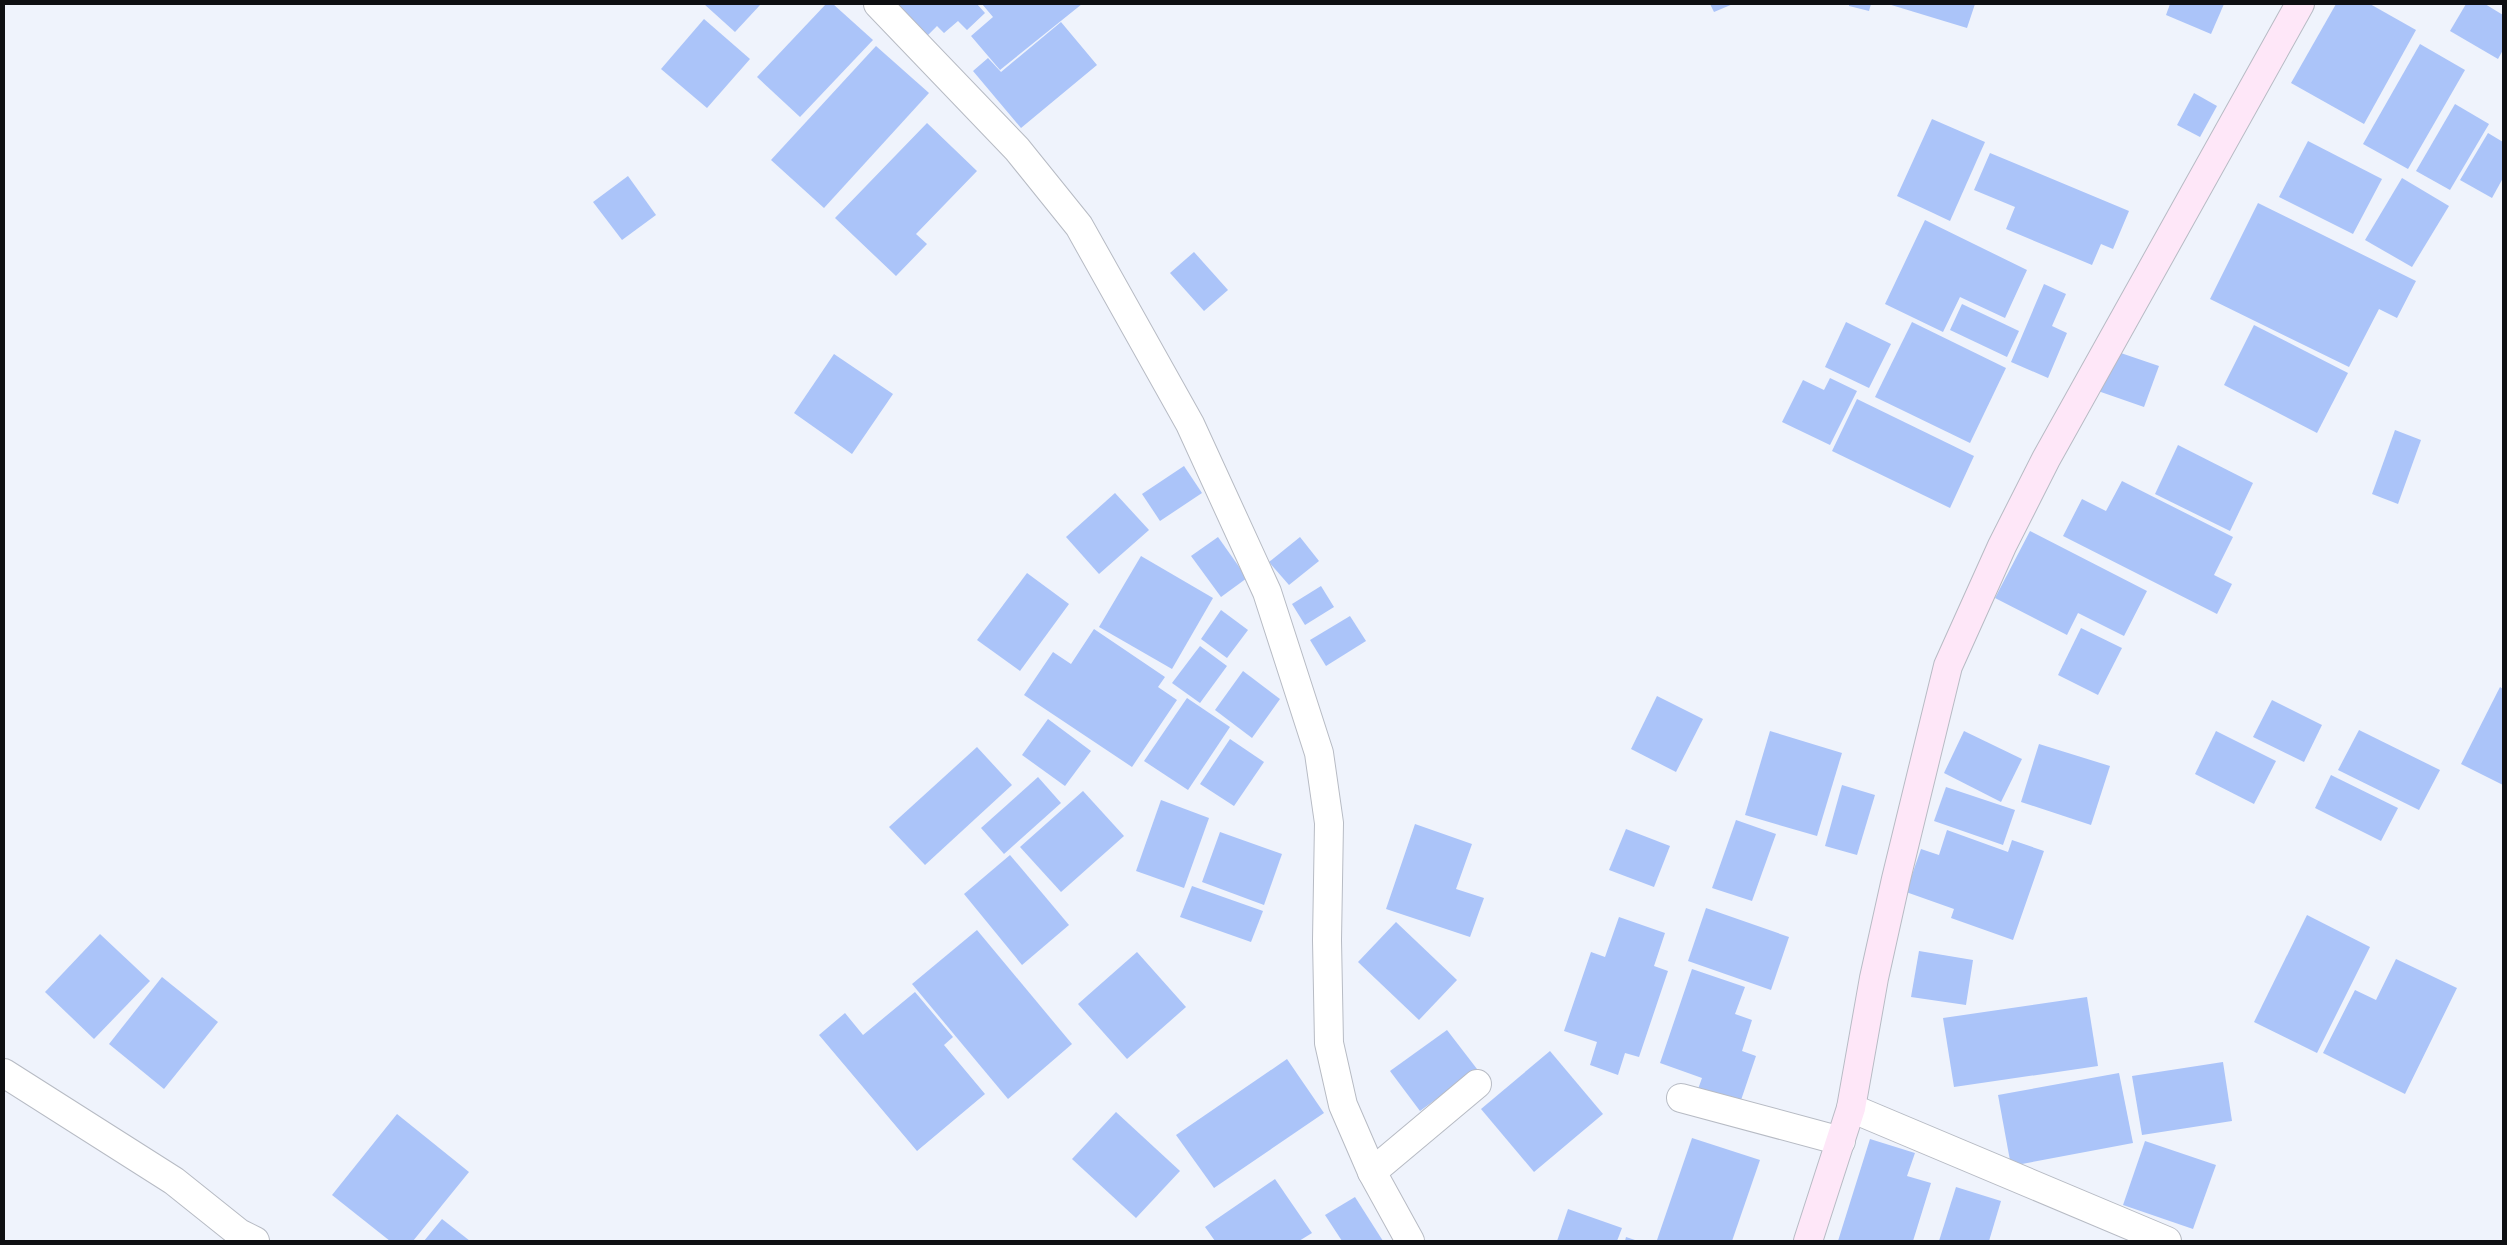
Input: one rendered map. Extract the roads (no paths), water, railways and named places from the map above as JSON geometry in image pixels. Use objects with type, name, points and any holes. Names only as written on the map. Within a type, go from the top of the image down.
[{"type":"street","points":[[878,4],[1017,149],[1079,226],[1190,424],[1267,592],[1319,753],[1329,823],[1327,940],[1329,1043],[1342,1105],[1372,1172],[1410,1241]]},
{"type":"street","points":[[1808,1241],[1851,1108],[1874,978],[1948,666],[2002,546],[2046,459],[2300,4]]},
{"type":"street","points":[[4,1073],[174,1181],[239,1233],[255,1241]]},
{"type":"street","points":[[1372,1172],[1477,1084]]},
{"type":"street","points":[[1682,1098],[1841,1142]]},
{"type":"street","points":[[1851,1108],[2167,1241]]}]
